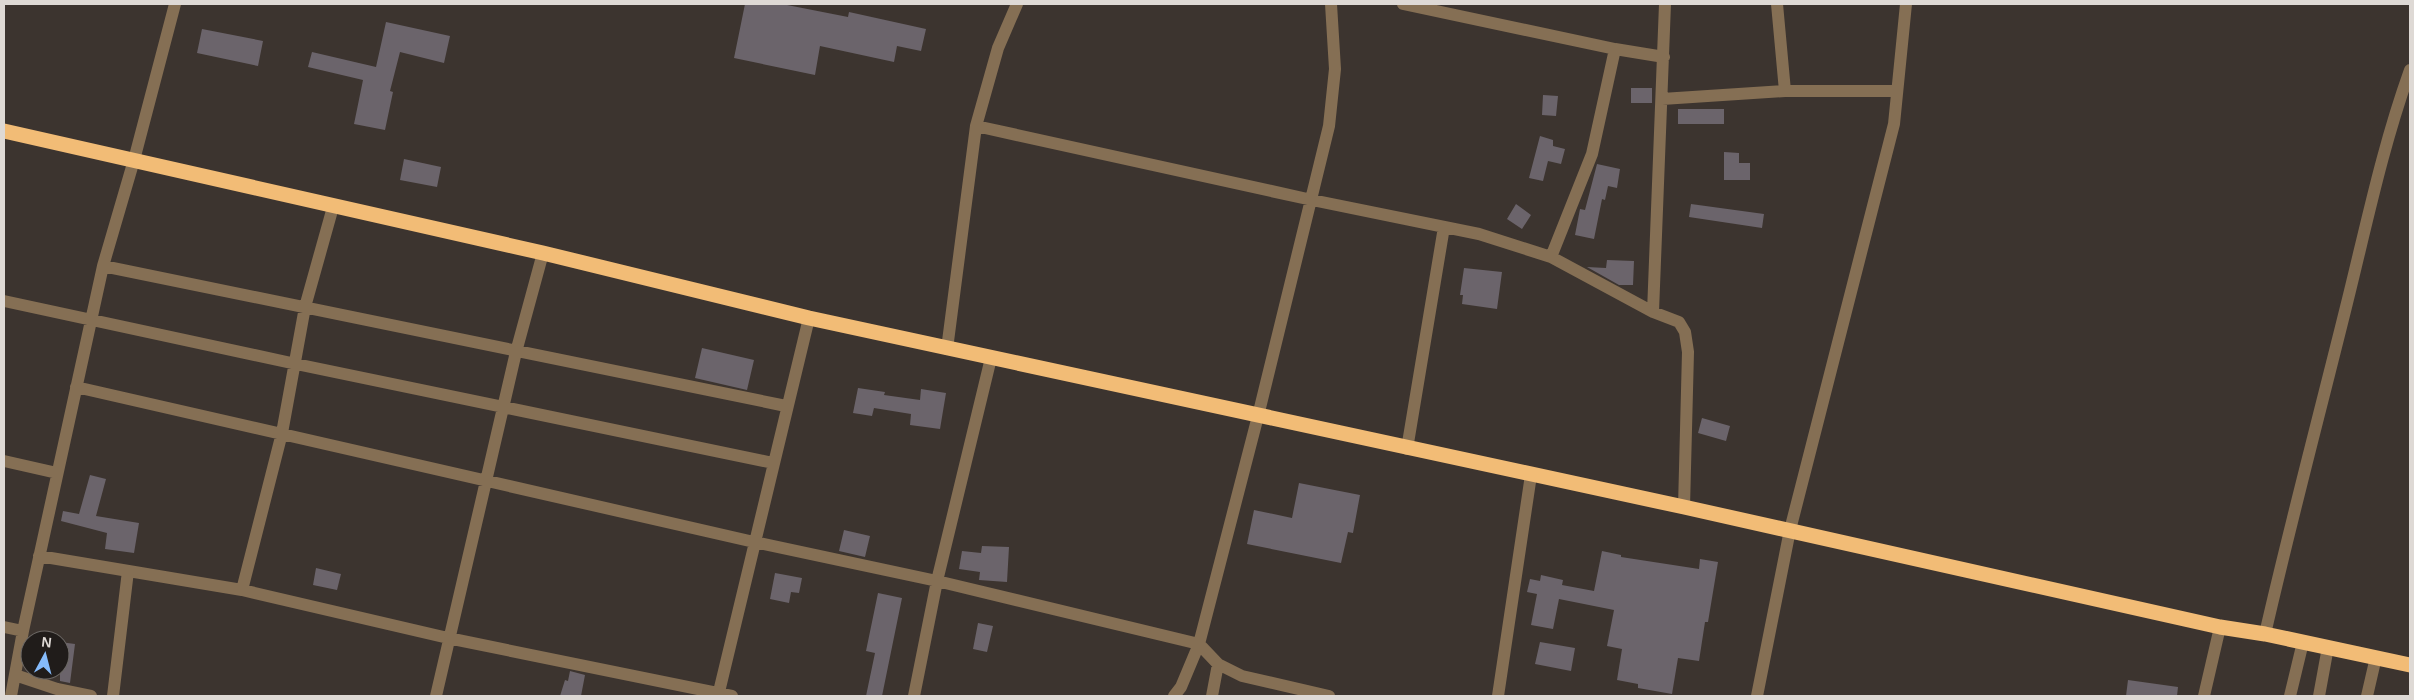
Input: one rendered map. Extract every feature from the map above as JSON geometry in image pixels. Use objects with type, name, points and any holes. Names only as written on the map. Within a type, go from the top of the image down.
[{"type":"highway","points":[[4,131],[333,207],[543,252],[809,318],[947,349],[1790,530],[2220,627],[2265,634],[2410,665]]},
{"type":"street","points":[[23,630],[103,266],[134,160],[172,4]]},
{"type":"street","points":[[947,349],[976,126],[998,48],[1017,4]]},
{"type":"street","points":[[1174,696],[1181,687],[1199,644],[1258,416],[1329,126],[1335,69],[1331,4]]},
{"type":"street","points":[[1402,4],[1615,49],[1664,57]]},
{"type":"street","points":[[1653,312],[1665,4]]},
{"type":"street","points":[[1777,4],[1785,91]]},
{"type":"street","points":[[1757,696],[1790,530],[1894,124],[1906,4]]},
{"type":"street","points":[[1551,257],[1592,154],[1615,49]]},
{"type":"street","points":[[2265,634],[2346,306],[2369,203],[2394,116],[2410,73]]},
{"type":"street","points":[[1662,99],[1785,91],[1897,91]]},
{"type":"street","points":[[976,126],[1312,200],[1479,234],[1551,257],[1653,312],[1679,322],[1685,332],[1688,352],[1684,507]]},
{"type":"street","points":[[242,590],[282,433],[305,307],[333,207]]},
{"type":"street","points":[[1407,449],[1444,227]]},
{"type":"street","points":[[436,696],[516,352],[543,252]]},
{"type":"street","points":[[103,266],[786,406]]},
{"type":"street","points":[[4,301],[773,463]]},
{"type":"street","points":[[719,695],[786,406],[809,318]]},
{"type":"street","points":[[914,696],[937,581],[991,358]]},
{"type":"street","points":[[76,387],[754,542],[937,581],[1199,644],[1218,664],[1242,676],[1329,696]]},
{"type":"street","points":[[4,461],[58,473]]},
{"type":"street","points":[[1498,696],[1532,475]]},
{"type":"street","points":[[39,556],[242,590],[448,638],[719,695],[732,696]]},
{"type":"street","points":[[113,696],[128,571]]},
{"type":"street","points":[[4,626],[20,630]]},
{"type":"street","points":[[2204,696],[2220,627]]},
{"type":"street","points":[[2290,696],[2303,642]]},
{"type":"street","points":[[2319,696],[2328,647]]},
{"type":"street","points":[[11,696],[20,648]]},
{"type":"street","points":[[2367,696],[2376,657]]},
{"type":"street","points":[[1212,696],[1218,664]]},
{"type":"street","points":[[15,675],[57,689],[91,696]]},
{"type":"building","points":[[745,4],[782,4],[848,17],[849,12],[926,29],[921,51],[897,46],[894,62],[820,46],[815,75],[734,58]]},
{"type":"building","points":[[386,22],[450,36],[444,63],[400,52],[390,91],[393,92],[385,130],[354,124],[363,80],[308,67],[312,52],[376,67]]},
{"type":"building","points":[[202,29],[263,41],[258,66],[197,53]]},
{"type":"building","points":[[1631,88],[1652,88],[1652,103],[1631,103]]},
{"type":"building","points":[[1543,95],[1558,96],[1556,116],[1542,115]]},
{"type":"building","points":[[1678,109],[1724,109],[1724,124],[1678,124]]},
{"type":"building","points":[[1540,136],[1553,140],[1553,146],[1565,149],[1561,164],[1548,161],[1543,181],[1529,178]]},
{"type":"building","points":[[1724,152],[1739,153],[1739,163],[1750,163],[1750,180],[1724,180]]},
{"type":"building","points":[[404,159],[441,167],[437,187],[400,180]]},
{"type":"building","points":[[1597,164],[1620,169],[1617,188],[1608,186],[1605,200],[1602,199],[1594,239],[1575,235],[1580,209],[1585,210]]},
{"type":"building","points":[[1516,204],[1531,215],[1522,229],[1507,219]]},
{"type":"building","points":[[1691,204],[1764,214],[1762,228],[1689,217]]},
{"type":"building","points":[[1607,260],[1634,261],[1633,285],[1619,285],[1587,267],[1606,268]]},
{"type":"building","points":[[1464,268],[1502,272],[1497,309],[1462,304],[1463,295],[1460,295]]},
{"type":"building","points":[[702,348],[754,360],[747,390],[695,378]]},
{"type":"building","points":[[858,388],[885,392],[884,395],[920,400],[921,389],[946,393],[940,429],[910,425],[911,414],[874,408],[872,416],[853,413]]},
{"type":"building","points":[[1702,418],[1730,426],[1726,441],[1698,433]]},
{"type":"building","points":[[90,475],[106,479],[96,516],[139,523],[134,553],[105,549],[107,533],[61,521],[63,511],[79,514]]},
{"type":"building","points":[[1299,483],[1360,495],[1353,533],[1348,532],[1341,563],[1247,544],[1254,510],[1292,518]]},
{"type":"building","points":[[844,530],[870,536],[865,557],[839,551]]},
{"type":"building","points":[[982,546],[1009,547],[1007,582],[979,580],[980,572],[959,569],[962,551],[981,553]]},
{"type":"building","points":[[1602,551],[1621,555],[1621,557],[1699,569],[1700,559],[1718,562],[1699,661],[1678,658],[1672,694],[1638,688],[1638,684],[1617,680],[1622,649],[1607,646],[1614,610],[1559,599],[1553,629],[1531,625],[1537,594],[1527,592],[1530,579],[1540,581],[1541,575],[1563,580],[1562,585],[1594,591]]},
{"type":"building","points":[[316,568],[341,574],[337,590],[313,585]]},
{"type":"building","points":[[775,573],[802,578],[799,593],[791,592],[789,603],[770,599]]},
{"type":"building","points":[[878,593],[902,598],[882,696],[866,696],[875,653],[866,651]]},
{"type":"building","points":[[978,623],[993,626],[987,652],[973,649]]},
{"type":"building","points":[[1540,642],[1575,648],[1571,671],[1535,664]]},
{"type":"building","points":[[70,643],[75,644],[70,683],[60,681],[70,680]]},
{"type":"building","points":[[570,671],[585,675],[581,696],[560,696],[565,680],[568,681]]},
{"type":"building","points":[[2128,680],[2178,687],[2177,696],[2126,696]]}]
